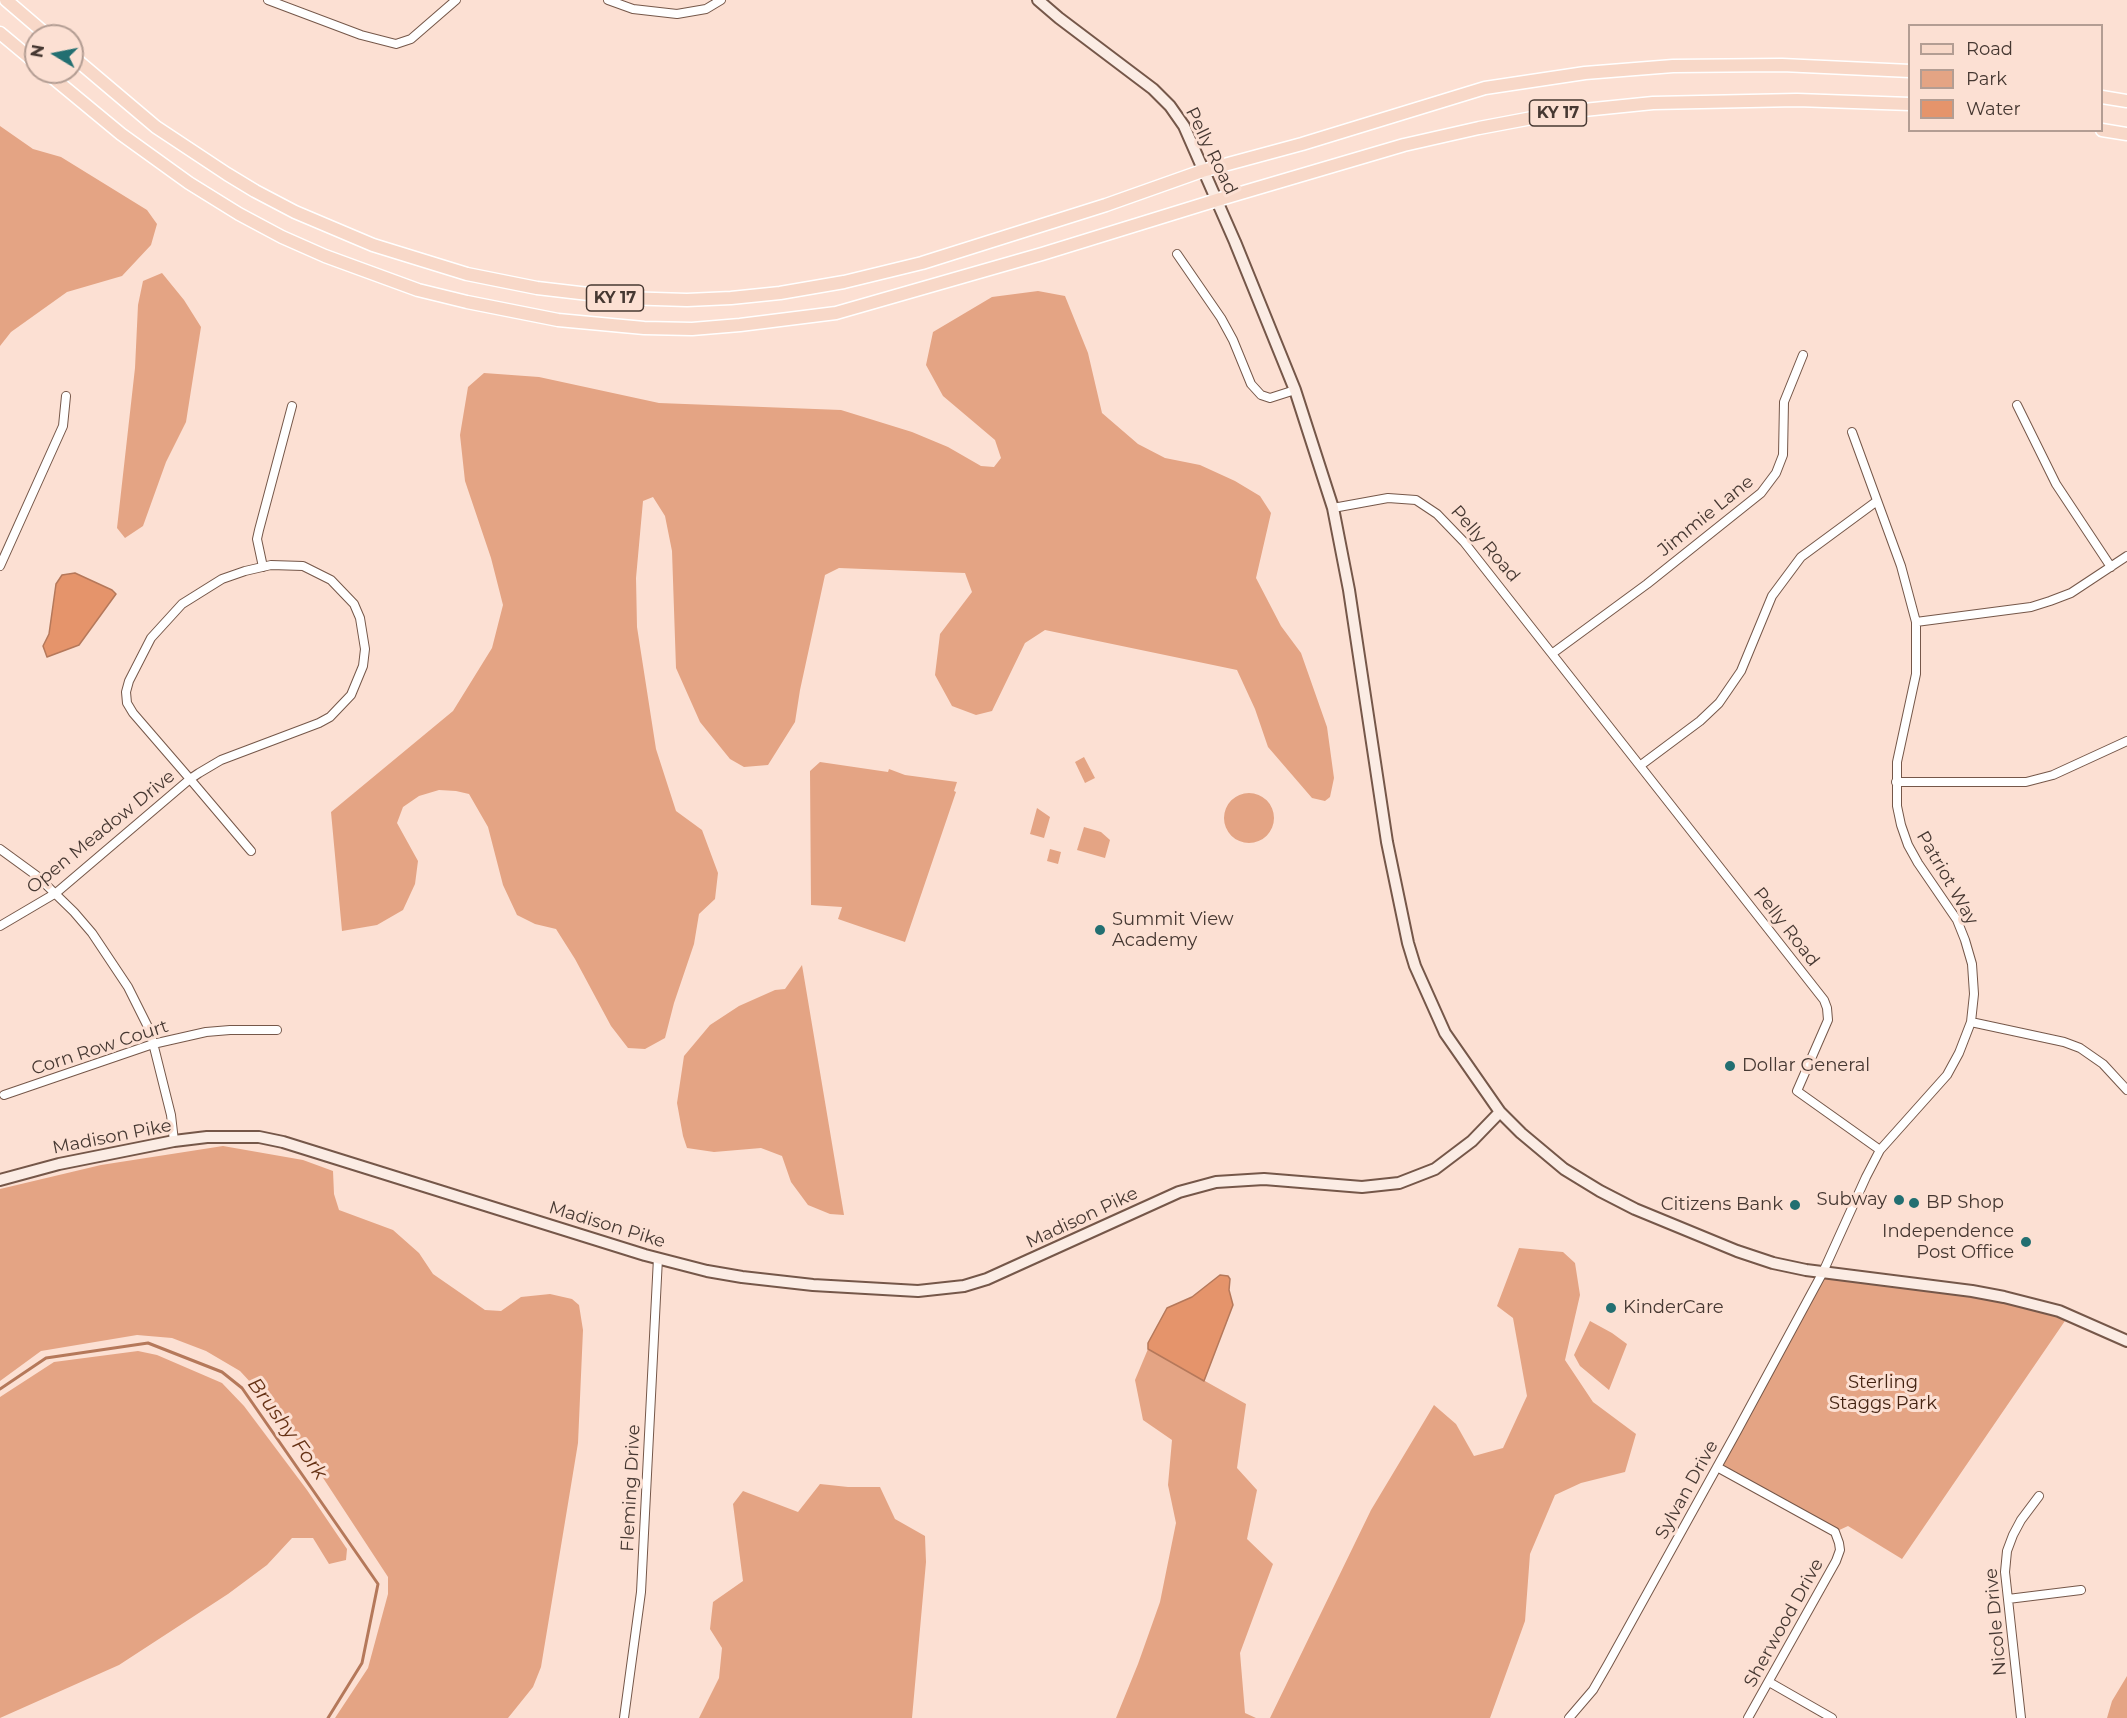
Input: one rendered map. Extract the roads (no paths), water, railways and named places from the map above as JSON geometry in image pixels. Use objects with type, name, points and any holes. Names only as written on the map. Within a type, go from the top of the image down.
[{"type":"main road","points":[[6,0],[34,24]]},
{"type":"main road","points":[[0,33],[24,53]]},
{"type":"main road","name":"KY 17","points":[[84,66],[156,127],[246,186],[295,212],[373,245],[467,274],[537,288],[582,295],[666,299],[731,298],[780,293],[844,282],[922,263],[1106,205],[1203,171],[1302,144],[1485,88],[1585,73],[1673,66],[1782,65],[1908,71]]},
{"type":"main road","name":"KY 17","points":[[61,84],[121,134],[189,183],[238,214],[282,237],[366,272],[418,290],[520,314],[596,324],[692,329],[791,320],[836,313],[1042,254],[1404,145],[1564,112],[1653,103],[1797,100],[1908,104]]},
{"type":"main road","points":[[2103,97],[2127,101]]},
{"type":"main road","points":[[2103,130],[2127,134]]},
{"type":"street","points":[[268,0],[361,35],[396,44],[411,39],[456,0]]},
{"type":"street","points":[[608,0],[633,9],[677,14],[706,9],[721,0]]},
{"type":"street","name":"Pelly Road","points":[[1038,0],[1153,89],[1167,102],[1184,126],[1295,390],[1334,508],[1388,498],[1416,500],[1437,514],[1471,551],[1824,1000],[1828,1020],[1797,1091],[1880,1150]]},
{"type":"street","points":[[1177,254],[1221,318],[1233,340],[1251,384],[1261,395],[1270,398],[1295,390]]},
{"type":"street","name":"Jimmie Lane","points":[[1552,653],[1647,584],[1761,493],[1776,473],[1784,455],[1784,402],[1803,355]]},
{"type":"street","points":[[0,566],[63,426],[66,396]]},
{"type":"street","points":[[2017,405],[2056,484],[2111,567]]},
{"type":"street","points":[[263,567],[257,539],[292,406]]},
{"type":"street","name":"Patriot Way","points":[[1823,1272],[1880,1150],[1947,1074],[1959,1053],[1971,1022],[1974,994],[1972,964],[1957,920],[1918,863],[1901,825],[1897,806],[1897,762],[1916,674],[1916,622],[1901,566],[1852,432]]},
{"type":"street","points":[[1641,765],[1700,721],[1724,696],[1741,671],[1772,596],[1801,557],[1877,501]]},
{"type":"street","points":[[1334,508],[1349,590],[1387,842],[1408,943],[1415,966],[1445,1033],[1500,1112],[1564,1169],[1600,1191],[1737,1251],[1787,1266],[2004,1297],[2060,1311],[2127,1341]]},
{"type":"street","points":[[1916,622],[2031,607],[2071,593],[2127,556]]},
{"type":"street","name":"Open Meadow Drive","points":[[0,926],[56,893],[190,779],[221,760],[330,717],[351,695],[360,678],[365,649],[364,631],[354,604],[331,580],[303,566],[289,565],[263,567],[222,579],[182,604],[151,638],[129,681],[126,692],[127,703],[190,779]]},
{"type":"street","points":[[1896,782],[2026,782],[2053,775],[2127,741]]},
{"type":"street","points":[[190,779],[251,851]]},
{"type":"street","points":[[0,849],[38,876],[56,893],[92,933],[117,968],[141,1011],[153,1044],[171,1115],[174,1141]]},
{"type":"street","points":[[1971,1022],[2080,1047],[2123,1078],[2127,1090]]},
{"type":"street","name":"Corn Row Court","points":[[4,1095],[153,1044],[206,1032],[277,1030]]},
{"type":"street","name":"Madison Pike","points":[[0,1180],[81,1159],[174,1141],[207,1137],[259,1137],[284,1142],[658,1258],[742,1277],[813,1285],[918,1291],[964,1286],[1044,1254],[1179,1192],[1216,1182],[1263,1179],[1377,1187],[1409,1180],[1435,1169],[1472,1141],[1500,1112]]},
{"type":"street","name":"Fleming Drive","points":[[624,1718],[641,1592],[658,1258]]},
{"type":"street","name":"Sylvan Drive","points":[[1569,1718],[1593,1690],[1608,1665],[1823,1272]]},
{"type":"street","name":"Sherwood Drive","points":[[1717,1467],[1835,1532],[1840,1550],[1748,1718]]},
{"type":"street","name":"Nicole Drive","points":[[2021,1718],[2005,1572],[2007,1551],[2021,1520],[2039,1496]]},
{"type":"street","points":[[2008,1599],[2081,1590]]},
{"type":"street","points":[[1769,1683],[1832,1718]]},
{"type":"water","points":[[75,573],[116,594],[79,645],[47,657],[43,646],[49,634],[56,584],[62,575]]},
{"type":"water","points":[[1220,1275],[1228,1276],[1230,1279],[1229,1290],[1233,1305],[1204,1381],[1148,1349],[1148,1343],[1167,1308],[1192,1297]]},
{"type":"waterway","name":"Brushy Fork","points":[[0,1389],[46,1358],[148,1343],[222,1372],[242,1388],[378,1584],[362,1663],[328,1718]]},
{"type":"place","name":"Summit View Academy","points":[[1100,930]]},
{"type":"place","name":"Dollar General","points":[[1730,1066]]},
{"type":"place","name":"Subway","points":[[1899,1200]]},
{"type":"place","name":"BP Shop","points":[[1914,1203]]},
{"type":"place","name":"Citizens Bank","points":[[1795,1205]]},
{"type":"place","name":"Independence Post Office","points":[[2026,1242]]},
{"type":"place","name":"KinderCare","points":[[1611,1308]]},
{"type":"park label","name":"Sterling Staggs Park","points":[[1883,1393]]}]
